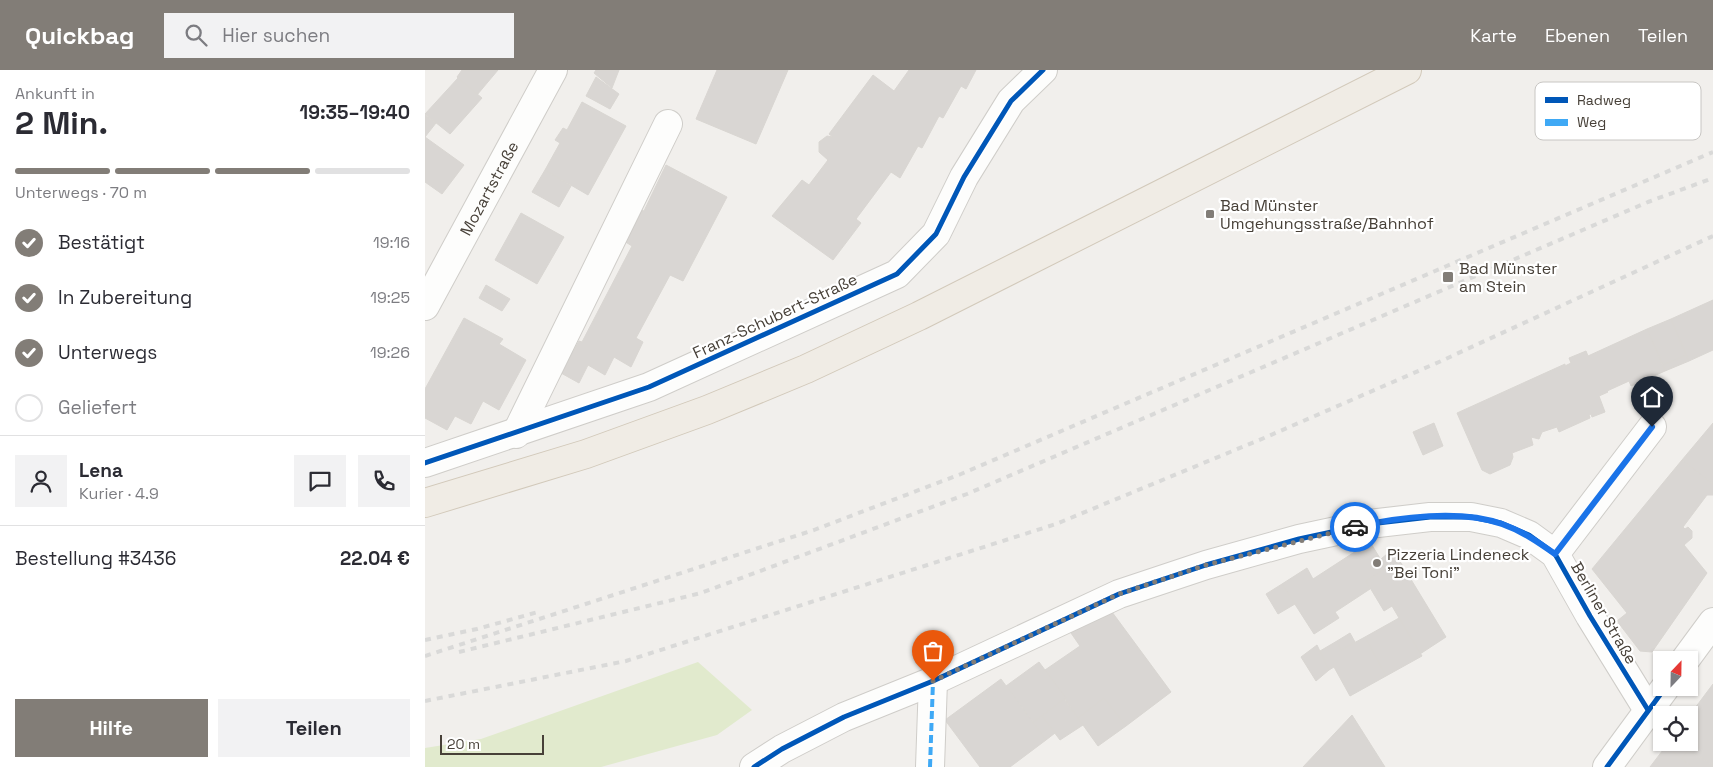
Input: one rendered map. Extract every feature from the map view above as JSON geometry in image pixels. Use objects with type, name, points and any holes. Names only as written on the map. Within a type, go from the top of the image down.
[{"type":"main road","points":[[425,503],[586,454],[707,410],[806,369],[919,316],[1407,70]]},
{"type":"street","name":"Mozartstraße","points":[[425,306],[553,70]]},
{"type":"street","name":"Franz-Schubert-Straße","points":[[425,463],[649,388],[897,274],[936,234],[964,177],[1011,101],[1043,70]]},
{"type":"street","points":[[516,434],[668,124]]},
{"type":"street","name":"Berliner Straße","points":[[1648,710],[1594,623],[1555,554],[1652,427]]},
{"type":"street","points":[[754,767],[782,749],[844,717],[933,681],[1119,594],[1206,565],[1299,540],[1369,524],[1429,517],[1471,517],[1501,523],[1529,535],[1555,554]]},
{"type":"street","points":[[1692,651],[1713,622]]},
{"type":"street","points":[[930,767],[933,681]]},
{"type":"street","points":[[1607,767],[1659,696]]},
{"type":"green space","points":[[698,662],[752,710],[717,735],[601,767],[425,767],[425,748],[481,739]]},
{"type":"building","points":[[462,70],[498,70],[477,95],[457,77]]},
{"type":"building","points":[[596,70],[619,70],[612,88],[594,73]]},
{"type":"building","points":[[717,70],[788,70],[756,144],[696,119]]},
{"type":"building","points":[[909,70],[976,70],[966,89],[961,86],[943,118],[939,116],[922,148],[918,146],[900,178],[891,172],[856,219],[861,223],[833,260],[772,216],[802,180],[809,185],[828,160],[819,152],[819,142],[827,136],[833,137],[829,134],[873,75],[894,91]]},
{"type":"building","points":[[596,77],[619,94],[610,109],[586,96]]},
{"type":"building","points":[[458,78],[482,98],[450,134],[425,114]]},
{"type":"building","points":[[582,102],[626,126],[588,195],[545,170],[560,143],[555,140],[563,128],[567,130]]},
{"type":"building","points":[[425,115],[436,123],[425,137]]},
{"type":"building","points":[[425,137],[464,165],[442,194],[425,182]]},
{"type":"building","points":[[666,165],[727,197],[683,281],[670,275],[636,338],[643,342],[631,367],[614,357],[605,375],[588,365],[579,383],[561,373],[579,341],[582,342],[632,246],[624,241],[640,210],[644,211]]},
{"type":"building","points":[[545,170],[571,186],[559,207],[532,192]]},
{"type":"building","points":[[521,213],[564,237],[537,284],[495,260]]},
{"type":"building","points":[[486,285],[510,299],[502,311],[479,298]]},
{"type":"building","points":[[1713,300],[1713,350],[1689,361],[1671,319]]},
{"type":"building","points":[[464,318],[503,339],[499,344],[526,360],[499,410],[483,401],[471,424],[455,416],[447,430],[425,418],[425,389]]},
{"type":"building","points":[[1671,319],[1686,355],[1663,365],[1647,329]]},
{"type":"building","points":[[1647,329],[1665,371],[1631,386],[1629,381],[1607,391],[1599,396],[1605,412],[1592,417],[1591,414],[1589,415],[1590,418],[1559,432],[1557,427],[1542,432],[1539,439],[1531,437],[1533,445],[1512,453],[1513,457],[1510,465],[1490,474],[1482,470],[1457,413],[1565,364],[1565,366],[1571,363],[1569,358],[1586,351],[1588,356]]},
{"type":"building","points":[[1686,355],[1689,361],[1665,371],[1663,365]]},
{"type":"building","points":[[1434,423],[1443,446],[1423,455],[1413,432]]},
{"type":"building","points":[[1713,423],[1713,484],[1682,460]]},
{"type":"building","points":[[1682,460],[1713,484],[1713,495],[1707,495],[1683,527],[1685,529],[1688,527],[1692,531],[1692,538],[1684,545],[1707,573],[1652,652],[1640,651],[1617,621],[1627,613],[1592,569]]},
{"type":"building","points":[[1370,542],[1386,568],[1366,581],[1370,589],[1335,612],[1339,618],[1314,634],[1282,584],[1307,568],[1313,579]]},
{"type":"building","points":[[1393,549],[1401,563],[1389,572],[1381,559]]},
{"type":"building","points":[[1401,563],[1446,637],[1420,654],[1392,606],[1384,611],[1366,581],[1386,568],[1389,572]]},
{"type":"building","points":[[1282,584],[1295,604],[1278,614],[1266,594]]},
{"type":"building","points":[[1112,612],[1171,692],[1126,726],[1104,698],[1078,718],[1045,670],[1080,646],[1071,633],[1099,614]]},
{"type":"building","points":[[1399,618],[1422,656],[1386,676],[1365,637]]},
{"type":"building","points":[[1350,633],[1355,642],[1341,650],[1337,641]]},
{"type":"building","points":[[1365,637],[1386,676],[1350,696],[1334,667],[1329,670],[1320,651],[1337,641],[1341,650]]},
{"type":"building","points":[[1317,645],[1329,670],[1316,681],[1301,657]]},
{"type":"building","points":[[1039,662],[1066,698],[1033,722],[1006,686]]},
{"type":"building","points":[[1001,679],[1046,740],[1010,767],[980,767],[945,720]]},
{"type":"building","points":[[1713,684],[1713,765],[1690,751],[1698,751],[1696,706]]},
{"type":"building","points":[[1104,698],[1126,726],[1098,746],[1078,718]]},
{"type":"building","points":[[1064,699],[1083,725],[1060,740],[1042,716]]},
{"type":"building","points":[[1352,715],[1385,767],[1303,767]]},
{"type":"building","points":[[1042,716],[1055,733],[1046,740],[1033,722]]},
{"type":"building","points":[[1662,751],[1672,751],[1693,767],[1650,767]]},
{"type":"building","points":[[1672,751],[1687,751],[1682,759]]},
{"type":"building","points":[[1687,751],[1690,751],[1713,765],[1713,767],[1693,767],[1682,759]]},
{"type":"railway","points":[[425,656],[814,530],[961,474],[1713,152]]},
{"type":"railway","points":[[459,652],[701,593],[967,494],[1648,202],[1713,178]]},
{"type":"railway","points":[[425,701],[626,661],[1056,524],[1264,438],[1439,362],[1713,236]]},
{"type":"railway","points":[[425,640],[477,629],[538,612]]},
{"type":"marked path","points":[[930,767],[933,681]]},
{"type":"cycle path","points":[[425,463],[649,387],[897,274],[936,234],[964,177],[1011,101],[1043,70]]},
{"type":"cycle path","points":[[754,767],[782,749],[844,717],[933,681],[1119,594],[1206,565],[1299,539],[1369,524],[1430,517],[1471,517],[1501,523],[1529,535],[1555,554],[1590,616],[1648,710]]},
{"type":"cycle path","points":[[1607,767],[1659,696]]},
{"type":"way so far","points":[[933,681],[1119,594],[1206,565],[1355,527]]},
{"type":"place","name":"Bad Münster Umgehungsstraße/Bahnhof","points":[[1210,214]]},
{"type":"place","name":"Bad Münster am Stein","points":[[1448,277]]},
{"type":"place","name":"Pizzeria Lindeneck \"Bei Toni\"","points":[[1377,563]]},
{"type":"route","points":[[1355,527],[1429,517],[1471,517],[1501,523],[1529,535],[1555,554],[1652,427]]}]
